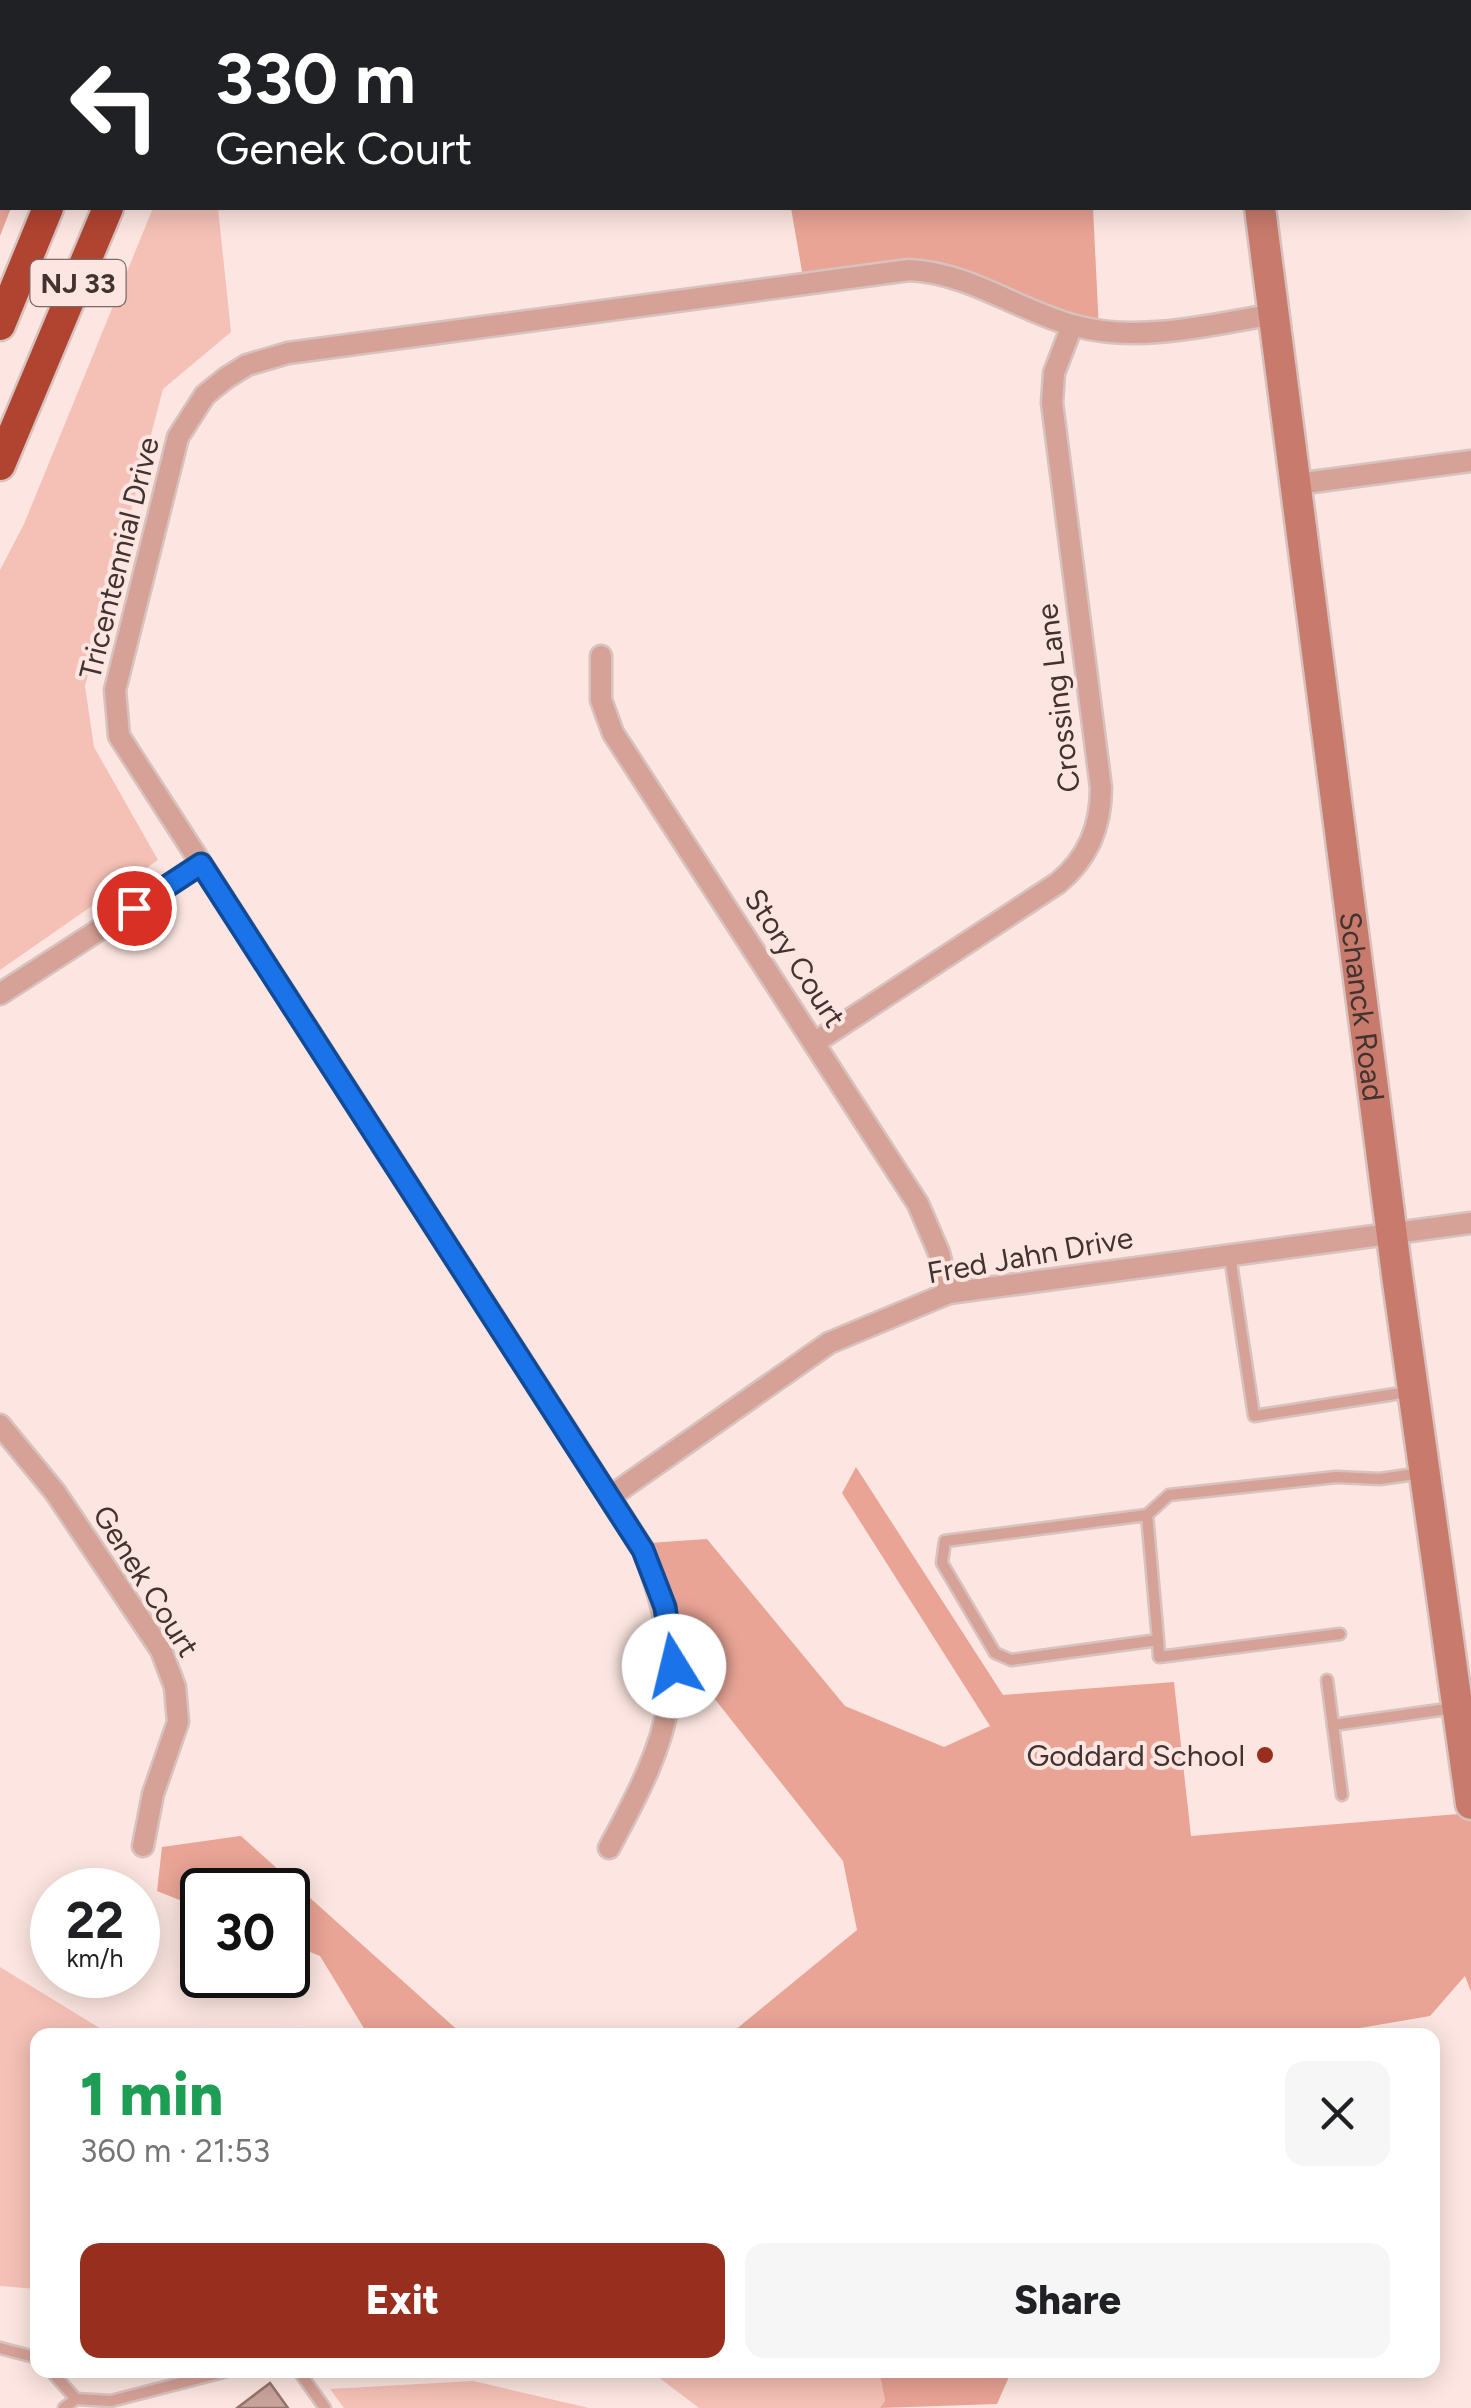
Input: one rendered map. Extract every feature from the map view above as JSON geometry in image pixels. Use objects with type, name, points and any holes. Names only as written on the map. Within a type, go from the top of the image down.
[{"type":"highway","name":"NJ 33","points":[[0,325],[47,210]]},
{"type":"highway","name":"NJ 33","points":[[0,465],[107,210]]},
{"type":"street","name":"Schanck Road","points":[[1260,210],[1412,1391],[1454,1708],[1471,1804]]},
{"type":"street","name":"Tricentennial Drive","points":[[609,1848],[652,1770],[674,1666],[665,1607],[643,1550],[612,1496],[125,750],[114,704],[178,437],[205,395],[236,372],[288,353],[909,270],[956,276],[1072,326],[1117,335],[1274,314]]},
{"type":"street","name":"Crossing Lane","points":[[814,1042],[1058,884],[1086,853],[1096,832],[1101,788],[1052,402],[1054,373],[1072,326]]},
{"type":"street","points":[[1297,484],[1471,461]]},
{"type":"street","name":"Story Court","points":[[601,656],[600,700],[613,733],[918,1204],[934,1240],[949,1293]]},
{"type":"street","points":[[0,994],[201,864]]},
{"type":"street","name":"Fred Jahn Drive","points":[[612,1496],[829,1344],[949,1293],[1471,1222]]},
{"type":"street","name":"Genek Court","points":[[0,1425],[55,1492],[140,1618],[160,1650],[175,1688],[178,1722],[172,1750],[152,1794],[143,1846]]},
{"type":"lane","points":[[1230,1255],[1254,1416],[1412,1391]]},
{"type":"lane","points":[[1158,1640],[1011,1660],[995,1653],[942,1563],[945,1541],[1147,1515],[1169,1495],[1336,1477],[1380,1479],[1424,1473]]},
{"type":"lane","points":[[1147,1515],[1159,1657],[1340,1634]]},
{"type":"lane","points":[[1327,1680],[1342,1795]]},
{"type":"lane","points":[[1333,1726],[1454,1708]]},
{"type":"lane","points":[[0,2348],[30,2356]]},
{"type":"lane","points":[[57,2378],[76,2399]]},
{"type":"lane","points":[[64,2408],[76,2399],[111,2401],[200,2378]]},
{"type":"lane","points":[[304,2378],[325,2408]]},
{"type":"shaded area","points":[[0,210],[10,210],[0,236]]},
{"type":"shaded area","points":[[152,210],[218,210],[231,332],[163,389],[85,686],[94,747],[158,860],[0,970],[0,570],[24,524]]},
{"type":"shaded area","points":[[791,210],[1093,210],[1099,330],[938,272],[804,283]]},
{"type":"shaded area","points":[[856,1467],[1003,1695],[1174,1682],[1191,1836],[1471,1813],[1471,1992],[1465,1976],[1430,2016],[1360,2028],[738,2028],[857,1930],[843,1861],[676,1650],[649,1543],[707,1539],[845,1706],[944,1747],[990,1726],[842,1493]]},
{"type":"shaded area","points":[[240,1836],[276,1868],[180,1868],[180,1900],[160,1892],[162,1847]]},
{"type":"shaded area","points":[[310,1898],[455,2028],[364,2028],[320,1956],[310,1952]]},
{"type":"shaded area","points":[[0,1967],[30,1985],[30,1998],[51,1998],[100,2028],[30,2028],[30,2288],[0,2286]]},
{"type":"shaded area","points":[[660,2378],[881,2378],[885,2401],[880,2408],[699,2408]]},
{"type":"shaded area","points":[[881,2378],[1008,2378],[997,2404],[880,2408],[885,2401]]},
{"type":"shaded area","points":[[473,2381],[589,2408],[344,2408],[330,2389]]},
{"type":"building","points":[[270,2383],[288,2408],[237,2408]]},
{"type":"place","name":"Goddard School","points":[[1265,1755]]},
{"type":"route","points":[[134,908],[201,864],[612,1496],[643,1550],[665,1607],[674,1666]]}]
